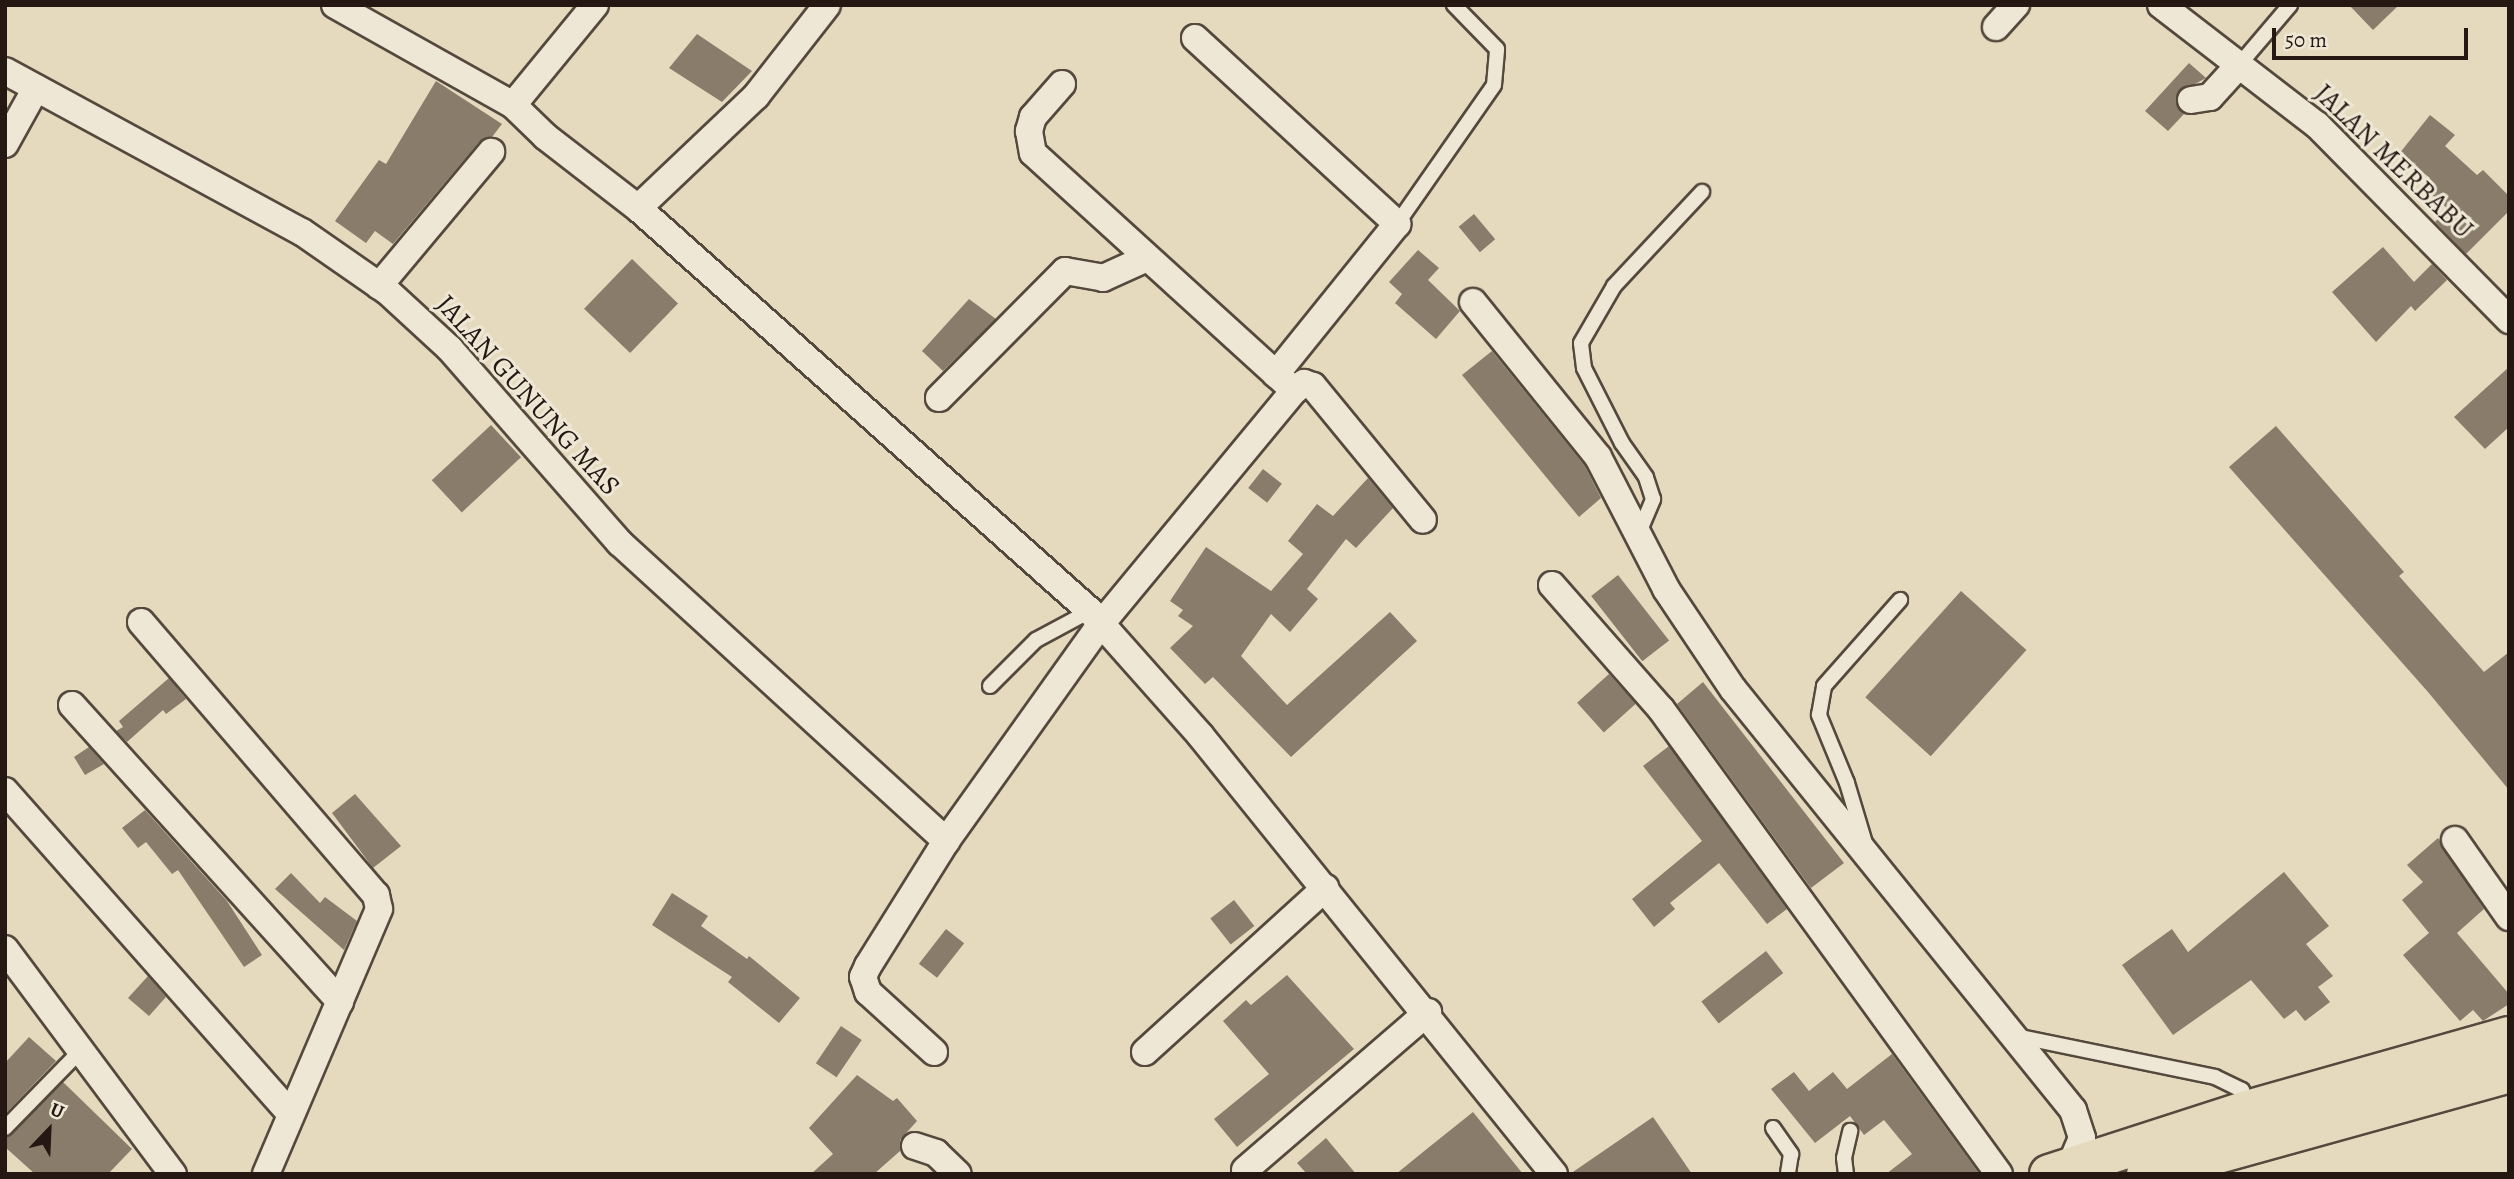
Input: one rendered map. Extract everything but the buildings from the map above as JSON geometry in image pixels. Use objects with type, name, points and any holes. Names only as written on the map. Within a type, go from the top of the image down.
[{"type":"main road","points":[[2146,1174],[2253,1125],[2509,1036]]},
{"type":"main road","points":[[2059,1171],[2253,1125],[2509,1073]]},
{"type":"street","points":[[335,5],[513,105],[546,136],[638,208],[1096,617],[1200,735],[1428,1012],[1554,1174]]},
{"type":"street","points":[[513,105],[595,5]]},
{"type":"street","points":[[638,208],[756,96],[827,5]]},
{"type":"street","points":[[1996,27],[2016,5]]},
{"type":"street","name":"JALAN MERBABU","points":[[2161,5],[2317,125],[2509,320]]},
{"type":"street","points":[[934,1052],[868,992],[863,977],[946,841],[1096,617],[1285,383],[1396,224],[1195,38]]},
{"type":"street","points":[[2191,100],[2210,97],[2239,65]]},
{"type":"street","name":"JALAN GUNUNG MAS","points":[[5,71],[302,232],[379,286],[450,349],[620,543],[946,841]]},
{"type":"street","points":[[1062,84],[1033,117],[1029,131],[1032,153],[1285,383],[1313,386],[1423,520]]},
{"type":"street","points":[[5,144],[36,88]]},
{"type":"street","points":[[379,286],[491,152]]},
{"type":"street","points":[[939,398],[1065,271],[1103,278],[1147,258]]},
{"type":"street","points":[[1473,303],[1598,457],[1665,589],[1733,689],[2015,1036],[2079,1123],[2082,1138],[2059,1171]]},
{"type":"street","points":[[1552,584],[1654,700],[1999,1174]]},
{"type":"street","points":[[141,622],[373,887],[379,909],[267,1174]]},
{"type":"street","points":[[72,705],[340,1002]]},
{"type":"street","points":[[5,791],[291,1114]]},
{"type":"street","points":[[2455,840],[2509,917]]},
{"type":"street","points":[[1145,1052],[1325,888]]},
{"type":"street","points":[[5,949],[173,1174]]},
{"type":"street","points":[[1245,1170],[1428,1012]]},
{"type":"street","points":[[915,1146],[936,1153],[958,1174]]},
{"type":"lane","points":[[1396,224],[1494,85],[1497,49],[1454,5]]},
{"type":"lane","points":[[2239,65],[2290,5]]},
{"type":"lane","points":[[1638,535],[1653,499],[1646,477],[1622,443],[1584,368],[1581,343],[1614,286],[1702,192]]},
{"type":"lane","points":[[1869,855],[1847,783],[1819,715],[1824,686],[1900,600]]},
{"type":"lane","points":[[990,686],[1036,640],[1096,617]]},
{"type":"lane","points":[[2015,1036],[2215,1077],[2242,1090],[2253,1125]]},
{"type":"lane","points":[[5,1128],[82,1049]]},
{"type":"lane","points":[[1773,1128],[1791,1154],[1788,1174]]},
{"type":"lane","points":[[1846,1174],[1844,1158],[1850,1131]]}]
